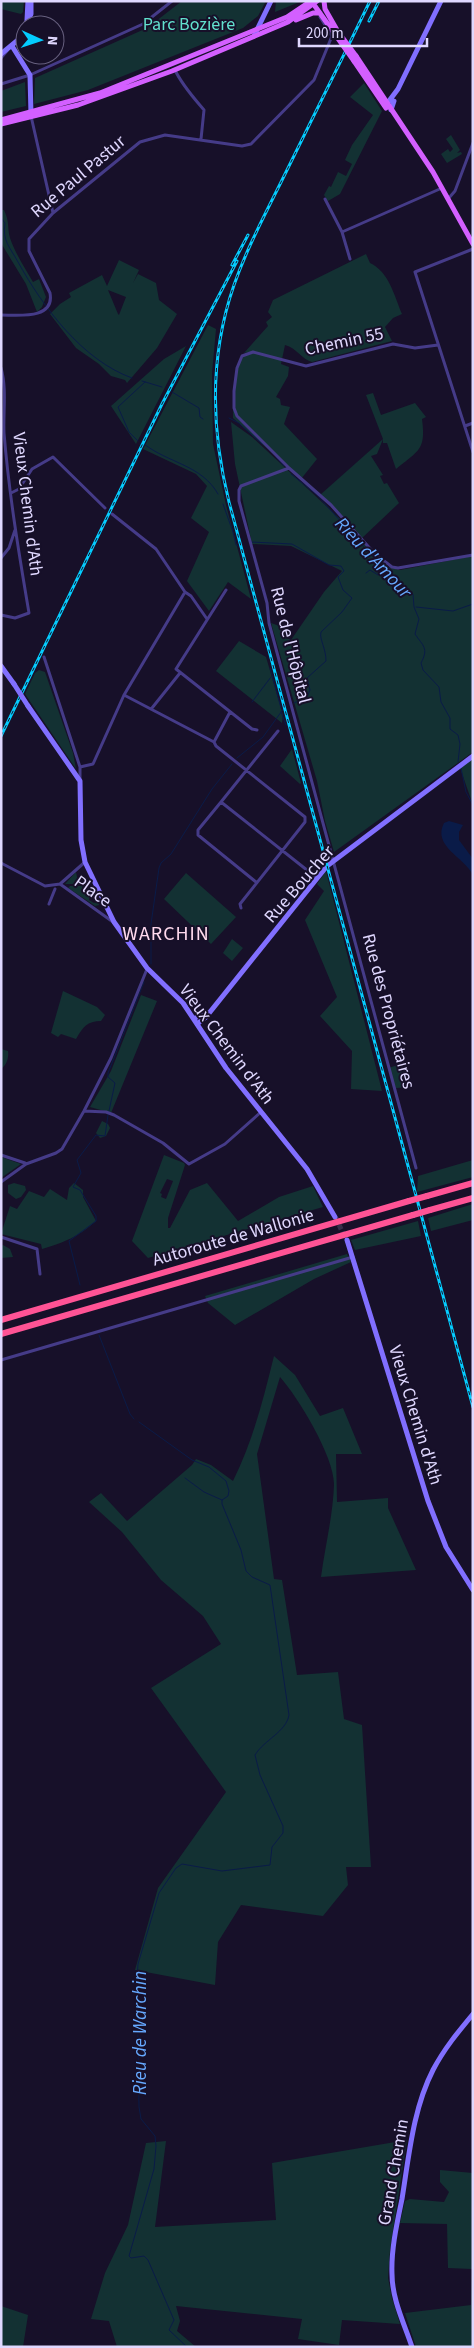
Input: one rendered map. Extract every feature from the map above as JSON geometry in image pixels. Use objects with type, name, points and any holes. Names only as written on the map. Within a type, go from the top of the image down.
[{"type":"highway","name":"Autoroute de Wallonie","points":[[1,1320],[473,1183]]},
{"type":"highway","name":"Autoroute de Wallonie","points":[[1,1334],[473,1198]]},
{"type":"main road","points":[[324,1],[325,9],[338,33]]},
{"type":"main road","points":[[1,124],[100,93],[257,29],[314,2]]},
{"type":"main road","points":[[314,2],[338,33],[442,188],[473,244]]},
{"type":"main road","points":[[314,2],[320,13],[338,33]]},
{"type":"main road","points":[[288,22],[314,2]]},
{"type":"main road","points":[[1,120],[31,114],[39,115],[78,105],[175,69],[288,22],[320,13]]},
{"type":"street","points":[[28,15],[30,1]]},
{"type":"street","points":[[1,84],[30,74],[143,24],[172,1]]},
{"type":"street","points":[[254,36],[271,1]]},
{"type":"street","points":[[386,105],[394,101],[441,1]]},
{"type":"street","name":"Rue Paul Pastur","points":[[1,315],[30,315],[46,308],[50,300],[50,293],[28,245],[32,233],[53,213],[140,142],[165,135],[239,146],[251,144],[314,80],[332,36],[320,13]]},
{"type":"street","points":[[1,58],[15,43]]},
{"type":"street","points":[[12,46],[30,74],[31,114],[53,213]]},
{"type":"street","points":[[1,54],[12,46]]},
{"type":"street","points":[[175,69],[180,82],[204,110],[201,140]]},
{"type":"street","points":[[371,83],[385,95],[394,93],[398,89]]},
{"type":"street","points":[[386,105],[398,89]]},
{"type":"street","points":[[448,199],[455,191],[473,143]]},
{"type":"street","points":[[342,232],[442,188]]},
{"type":"street","points":[[325,200],[342,232],[350,259]]},
{"type":"street","points":[[473,249],[415,272],[473,452]]},
{"type":"street","name":"Chemin 55","points":[[289,468],[237,416],[234,408],[234,391],[242,356],[253,352],[310,366],[393,344],[415,348],[438,345]]},
{"type":"street","name":"Vieux Chemin d'Ath","points":[[1,368],[4,384],[4,433],[15,529],[29,613],[15,618],[1,615]]},
{"type":"street","points":[[464,426],[473,422]]},
{"type":"street","points":[[11,493],[22,485],[32,469],[54,457],[104,508]]},
{"type":"street","points":[[289,468],[331,505],[375,554],[392,567],[416,566],[473,554]]},
{"type":"street","name":"Rue de l'Hôpital","points":[[289,468],[269,477],[246,483],[239,490],[238,496],[243,521],[334,861]]},
{"type":"street","points":[[112,514],[156,550],[185,592],[191,596],[207,619]]},
{"type":"street","points":[[1,558],[8,548],[15,529]]},
{"type":"street","points":[[226,590],[176,669],[252,729],[258,730]]},
{"type":"street","points":[[80,767],[93,764],[124,695],[185,592]]},
{"type":"street","name":"Vieux Chemin d'Ath","points":[[44,657],[80,767],[81,840],[85,862],[114,922],[148,968],[183,1003],[226,1068],[302,1163],[335,1217]]},
{"type":"street","points":[[1,666],[3,672],[14,684],[80,782]]},
{"type":"street","points":[[152,708],[180,673]]},
{"type":"street","points":[[124,695],[214,742],[216,746],[305,818],[305,822],[240,904],[241,908]]},
{"type":"street","points":[[214,742],[230,712]]},
{"type":"street","points":[[256,882],[198,836],[198,830],[278,731]]},
{"type":"street","name":"Rue Boucher","points":[[195,1022],[206,1017],[317,878],[334,861],[450,771],[473,756]]},
{"type":"street","points":[[222,802],[317,878]]},
{"type":"street","name":"Rue des Propriétaires","points":[[334,861],[416,1168]]},
{"type":"street","name":"Place","points":[[85,862],[60,884],[114,922]]},
{"type":"street","points":[[1,864],[46,886],[60,884]]},
{"type":"street","points":[[48,904],[55,889]]},
{"type":"street","points":[[1,1182],[26,1164],[62,1149],[111,1058],[148,968]]},
{"type":"street","points":[[84,1111],[106,1112],[114,1115],[164,1143],[189,1164],[225,1144],[261,1112]]},
{"type":"street","points":[[1,1155],[26,1164]]},
{"type":"street","points":[[1,1237],[37,1249],[40,1274]]},
{"type":"street","name":"Vieux Chemin d'Ath","points":[[347,1240],[428,1501],[446,1547],[473,1590]]},
{"type":"street","points":[[1,1360],[353,1257]]},
{"type":"street","name":"Grand Chemin","points":[[412,2347],[395,2298],[392,2275],[394,2241],[417,2113],[432,2072],[447,2048],[473,2014]]},
{"type":"green space","points":[[1,1],[24,1],[23,12],[21,14],[1,9]]},
{"type":"green space","name":"Parc Bozière","points":[[182,1],[266,1],[258,16],[243,28],[88,90],[34,104],[35,78],[147,28]]},
{"type":"green space","points":[[276,1],[302,1],[275,12]]},
{"type":"green space","points":[[25,82],[26,106],[1,112],[1,91]]},
{"type":"green space","points":[[364,83],[382,111],[340,194],[328,201],[324,195],[329,186],[331,187],[338,172],[346,176],[352,164],[345,160],[352,145],[373,115],[350,97]]},
{"type":"green space","points":[[451,135],[460,150],[457,153],[461,152],[462,154],[447,163],[441,154],[448,149],[450,152],[453,149],[446,139]]},
{"type":"green space","points":[[1,210],[4,210],[6,214],[10,238],[17,255],[33,282],[39,279],[46,297],[42,307],[37,312],[26,284],[1,243]]},
{"type":"green space","points":[[366,254],[370,263],[377,267],[386,278],[402,314],[393,318],[385,327],[392,341],[312,362],[293,348],[285,345],[281,364],[289,367],[288,376],[276,397],[280,399],[281,405],[290,407],[284,424],[317,459],[301,479],[233,418],[233,391],[236,373],[243,357],[249,352],[244,353],[268,326],[266,322],[272,317],[268,312],[273,300]]},
{"type":"green space","points":[[119,260],[139,270],[133,283],[138,274],[156,283],[159,300],[177,314],[157,348],[127,383],[125,380],[111,376],[99,364],[76,348],[50,314],[71,297],[69,293],[102,275],[107,286]],"holes":[[[108,290],[126,297],[119,315]]]},
{"type":"green space","points":[[208,325],[216,329],[212,373],[213,444],[226,505],[251,599],[228,582],[209,611],[187,581],[209,532],[191,518],[207,486],[196,474],[143,449]]},
{"type":"green space","points":[[186,346],[136,444],[111,406],[164,359]]},
{"type":"green space","points":[[373,393],[381,415],[415,403],[426,417],[422,419],[422,443],[410,458],[396,469],[387,443],[383,443],[366,395]]},
{"type":"green space","points":[[231,422],[252,437],[352,530],[320,495],[383,439],[377,454],[371,456],[383,475],[380,476],[384,484],[387,483],[399,503],[361,539],[391,568],[400,570],[473,556],[473,752],[334,852],[325,821],[317,781],[271,623],[285,628],[284,637],[291,640],[324,592],[342,571],[291,546],[252,544],[235,464]]},
{"type":"green space","points":[[239,641],[266,657],[283,715],[282,723],[216,671]]},
{"type":"green space","points":[[39,670],[45,672],[73,753],[76,769],[25,694],[35,673]]},
{"type":"green space","points":[[292,749],[301,783],[300,784],[280,766]]},
{"type":"green space","points":[[473,759],[473,805],[459,765]]},
{"type":"green space","points":[[326,871],[382,1091],[351,1089],[352,1051],[320,1016],[337,997],[305,920],[324,891],[317,884]]},
{"type":"green space","points":[[76,872],[78,882],[76,884],[65,884]]},
{"type":"green space","points":[[186,873],[236,917],[211,944],[164,899]]},
{"type":"green space","points":[[70,886],[83,886],[82,888],[84,889],[85,886],[89,886],[91,891],[89,900],[94,903],[96,902],[92,892],[94,891],[99,905],[95,906],[68,888]]},
{"type":"green space","points":[[232,939],[243,948],[232,961],[223,953]]},
{"type":"green space","points":[[63,991],[97,1007],[105,1015],[101,1021],[92,1022],[86,1026],[76,1039],[61,1034],[58,1037],[51,1033]]},
{"type":"green space","points":[[141,995],[157,1001],[111,1113],[90,1107],[111,1071]]},
{"type":"green space","points":[[1,1049],[8,1051],[8,1058],[1,1069]]},
{"type":"green space","points":[[405,1063],[412,1087],[396,1088],[388,1068]]},
{"type":"green space","points":[[102,1121],[108,1124],[110,1128],[106,1136],[100,1138],[96,1133]]},
{"type":"green space","points":[[164,1155],[185,1165],[168,1218],[168,1228],[170,1228],[190,1190],[207,1183],[238,1221],[279,1197],[313,1186],[323,1207],[148,1258],[132,1241]],"holes":[[[167,1179],[173,1181],[166,1199],[161,1197],[162,1194],[160,1193]]]},
{"type":"green space","points":[[1,1157],[21,1164],[1,1178]]},
{"type":"green space","points":[[473,1160],[473,1177],[417,1192],[418,1176]]},
{"type":"green space","points":[[14,1183],[25,1186],[26,1190],[21,1197],[16,1199],[8,1193],[8,1185]]},
{"type":"green space","points":[[74,1183],[83,1190],[83,1197],[96,1221],[83,1231],[64,1241],[42,1249],[41,1244],[1,1234],[10,1206],[17,1209],[29,1191],[44,1197],[50,1189],[67,1200],[69,1188]]},
{"type":"green space","points":[[473,1204],[473,1220],[431,1231],[428,1218]]},
{"type":"green space","points":[[418,1221],[421,1236],[355,1250],[351,1240]]},
{"type":"green space","points":[[3,1245],[10,1249],[13,1257],[1,1258],[1,1246]]},
{"type":"green space","points":[[347,1254],[351,1262],[314,1279],[235,1325],[208,1303],[205,1296]]},
{"type":"green space","points":[[274,1356],[295,1375],[320,1416],[343,1408],[362,1454],[336,1454],[337,1502],[388,1498],[388,1508],[416,1570],[321,1577],[332,1508],[333,1473],[314,1428],[288,1386],[280,1377],[257,1454],[274,1579],[282,1580],[297,1675],[338,1672],[344,1719],[362,1725],[371,1867],[346,1867],[348,1885],[323,1916],[241,1905],[218,1942],[215,1985],[135,1970],[158,1888],[226,1792],[151,1688],[221,1644],[203,1616],[161,1580],[122,1532],[89,1502],[101,1493],[127,1521],[192,1465],[196,1459],[211,1465],[233,1481],[252,1435]]},
{"type":"green space","points":[[407,2140],[390,2250],[388,2278],[400,2324],[342,2320],[339,2345],[298,2339],[302,2319],[176,2306],[180,2321],[177,2331],[196,2347],[117,2347],[109,2321],[91,2319],[105,2273],[128,2225],[146,2143],[166,2141],[155,2227],[276,2220],[272,2163]]},
{"type":"green space","points":[[440,2170],[473,2173],[473,2347],[416,2347],[405,2313],[471,2305],[472,2269],[448,2268],[447,2224],[400,2223],[405,2201],[410,2199],[444,2202],[449,2192],[440,2182]]},
{"type":"green space","points":[[1,2306],[28,2315],[23,2347],[1,2347]]},
{"type":"water","points":[[449,821],[463,825],[459,832],[459,840],[473,859],[473,875],[442,838],[441,831],[444,823]]},
{"type":"waterway","name":"Rieu d'Amour","points":[[1,218],[5,223],[5,235],[10,248],[39,297],[52,314],[97,359],[114,370],[132,378]]},
{"type":"waterway","name":"Rieu d'Amour","points":[[142,381],[162,387]]},
{"type":"waterway","name":"Rieu de Warchin","points":[[138,441],[129,432],[118,407],[145,382]]},
{"type":"waterway","name":"Rieu d'Amour","points":[[172,392],[199,408],[200,417],[203,419]]},
{"type":"waterway","name":"Rieu d'Amour","points":[[229,418],[239,423],[262,444]]},
{"type":"waterway","name":"Rieu de Warchin","points":[[144,444],[194,470],[211,484],[218,494]]},
{"type":"waterway","name":"Rieu d'Amour","points":[[276,457],[284,466]]},
{"type":"waterway","name":"Rieu d'Amour","points":[[291,474],[317,495],[371,555],[413,594],[414,607],[419,619],[415,634],[425,650],[421,663],[423,670],[439,687],[441,702],[450,718],[450,729],[458,735],[460,744],[458,762]]},
{"type":"waterway","name":"Rieu de Warchin","points":[[223,504],[236,545],[238,546]]},
{"type":"waterway","name":"Rieu de Warchin","points":[[251,542],[292,544],[329,565],[341,566],[344,571],[338,577],[343,590],[352,598],[342,612],[321,632],[326,661],[307,678],[310,690],[307,697],[294,703]]},
{"type":"waterway","points":[[366,573],[370,570],[378,575],[388,571]]},
{"type":"waterway","points":[[416,607],[453,611],[473,604]]},
{"type":"waterway","points":[[270,668],[281,708]]},
{"type":"waterway","points":[[252,702],[271,677]]},
{"type":"waterway","name":"Rieu de Warchin","points":[[237,758],[263,737],[284,708]]},
{"type":"waterway","points":[[281,712],[286,725]]},
{"type":"waterway","name":"Rieu de Warchin","points":[[151,964],[151,924],[161,863],[171,854],[212,789],[232,764]]},
{"type":"waterway","name":"Rieu d'Amour","points":[[461,768],[466,792],[473,805]]},
{"type":"waterway","name":"Rieu de Warchin","points":[[109,1111],[115,1083],[108,1077],[108,1073],[144,982]]},
{"type":"waterway","name":"Rieu de Warchin","points":[[80,1285],[69,1241],[96,1221],[96,1216],[80,1190],[73,1187],[81,1173],[77,1160],[96,1135],[105,1136],[108,1115]]},
{"type":"waterway","name":"Rieu de Warchin","points":[[99,1335],[130,1414],[134,1419]]},
{"type":"waterway","name":"Rieu de Warchin","points":[[139,1422],[192,1460],[209,1467],[226,1481],[229,1491],[228,1496],[222,1500],[222,1504],[241,1550],[246,1571],[252,1577],[270,1585],[289,1715],[284,1726],[255,1755],[260,1775],[283,1826],[283,1833],[272,1847],[270,1865],[222,1871],[182,1864],[176,1868],[159,1893],[138,1964],[139,2107],[141,2119],[155,2136],[156,2146],[154,2169],[129,2256],[131,2258],[144,2256],[148,2260],[174,2320],[169,2330],[187,2347]]},
{"type":"waterway","points":[[185,1478],[204,1492],[222,1500]]},
{"type":"tunnel","points":[[336,1218],[345,1238]]},
{"type":"railway","points":[[370,1],[259,226],[234,285],[220,339],[215,394],[216,421],[223,475],[229,502],[473,1407]]},
{"type":"railway","points":[[369,21],[379,1]]},
{"type":"railway","points":[[232,265],[248,235]]},
{"type":"railway","points":[[1,736],[162,404],[237,261]]},
{"type":"district","name":"WARCHIN","points":[[166,933]]}]
